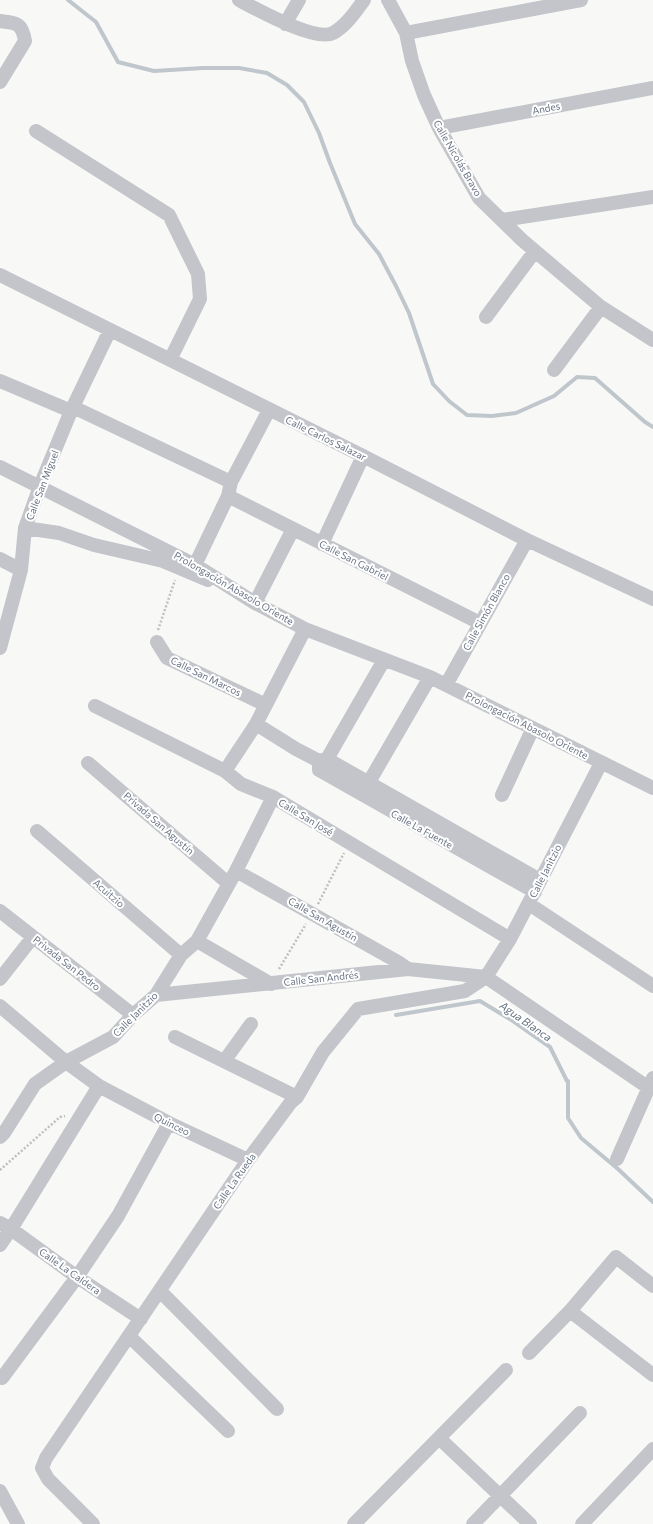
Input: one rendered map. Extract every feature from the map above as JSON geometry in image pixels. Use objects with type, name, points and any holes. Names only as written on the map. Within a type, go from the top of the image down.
[{"type":"street","points":[[239,0],[285,24],[312,33],[331,34],[343,26],[364,0]]},
{"type":"street","points":[[285,24],[299,0]]},
{"type":"street","name":"Calle Nicolás Bravo","points":[[388,0],[406,33],[412,61],[424,95],[439,128],[479,198],[535,251],[600,307],[653,340]]},
{"type":"street","points":[[406,33],[581,0]]},
{"type":"street","points":[[0,21],[16,22],[24,30],[25,41],[0,82]]},
{"type":"street","name":"Andes","points":[[439,128],[653,88]]},
{"type":"street","points":[[36,131],[169,215],[198,274],[200,299],[170,360]]},
{"type":"street","points":[[502,220],[653,197]]},
{"type":"street","points":[[486,317],[535,251]]},
{"type":"street","name":"Calle Carlos Salazar","points":[[0,275],[363,456],[527,540],[653,599]]},
{"type":"street","points":[[554,370],[600,307]]},
{"type":"street","name":"Calle San Miguel","points":[[0,648],[21,570],[25,528],[40,486],[72,409],[110,330]]},
{"type":"street","name":"Calle San Gabriel","points":[[0,381],[72,409],[230,489],[293,529],[480,623]]},
{"type":"street","points":[[195,565],[269,410]]},
{"type":"street","points":[[322,544],[363,456]]},
{"type":"street","name":"Prolongación Abasolo Oriente","points":[[0,467],[195,565],[255,603],[305,629],[446,684],[653,788]]},
{"type":"street","points":[[25,528],[59,533],[94,545],[163,561],[179,569],[240,593]]},
{"type":"street","points":[[255,603],[293,529]]},
{"type":"street","name":"Calle Simón Blanco","points":[[446,684],[527,540]]},
{"type":"street","points":[[0,559],[21,570]]},
{"type":"street","points":[[225,771],[256,724],[305,629]]},
{"type":"street","name":"Calle San Marcos","points":[[157,642],[167,658],[266,705]]},
{"type":"street","points":[[323,760],[384,660]]},
{"type":"street","points":[[369,782],[430,677]]},
{"type":"street","name":"Calle San José","points":[[96,706],[225,771],[241,784],[273,798],[510,939]]},
{"type":"street","name":"Calle La Fuente","points":[[256,724],[296,749],[369,782],[426,823],[534,892],[653,986]]},
{"type":"street","points":[[502,795],[533,728]]},
{"type":"street","name":"Calle La Fuente","points":[[323,760],[319,770],[426,823]]},
{"type":"street","name":"Privada San Agustín","points":[[88,763],[229,884]]},
{"type":"street","name":"Calle Janitzio","points":[[486,977],[510,939],[601,763]]},
{"type":"street","name":"Calle Janitzio","points":[[0,1137],[35,1084],[66,1062],[113,1037],[133,1015],[156,994],[181,955],[197,941],[236,871],[273,798]]},
{"type":"street","name":"Acuitzio","points":[[37,831],[181,955]]},
{"type":"street","name":"Calle San Agustín","points":[[236,871],[372,947],[408,969]]},
{"type":"street","name":"Privada San Pedro","points":[[0,911],[133,1015]]},
{"type":"street","points":[[0,979],[33,937]]},
{"type":"street","points":[[197,941],[271,984]]},
{"type":"street","name":"Calle San Andrés","points":[[156,994],[271,984],[408,969],[486,977]]},
{"type":"street","points":[[486,977],[651,1083],[616,1158]]},
{"type":"street","name":"Calle La Rueda","points":[[93,1524],[48,1479],[42,1468],[46,1458],[248,1160],[291,1102],[297,1097],[323,1052],[358,1009],[464,991],[486,977]]},
{"type":"street","name":"Quinceo","points":[[0,1006],[66,1062],[98,1086],[169,1123],[248,1160]]},
{"type":"street","points":[[225,1060],[251,1024]]},
{"type":"street","points":[[176,1037],[297,1097]]},
{"type":"street","points":[[0,1244],[6,1226],[98,1086]]},
{"type":"street","points":[[2,1378],[77,1277],[118,1216],[169,1123]]},
{"type":"street","name":"Calle La Caldera","points":[[6,1226],[77,1277],[141,1319]]},
{"type":"street","points":[[528,1353],[570,1311],[616,1257],[653,1286]]},
{"type":"street","points":[[160,1291],[277,1409]]},
{"type":"street","points":[[570,1311],[653,1375]]},
{"type":"street","points":[[129,1336],[228,1432]]},
{"type":"street","points":[[354,1524],[506,1370]]},
{"type":"street","points":[[473,1524],[580,1413]]},
{"type":"street","points":[[439,1438],[530,1524]]},
{"type":"street","points":[[582,1524],[652,1451]]},
{"type":"street","points":[[0,1491],[18,1524]]},
{"type":"path","points":[[157,642],[159,626],[179,569]]},
{"type":"path","points":[[0,1170],[60,1117],[82,1112]]},
{"type":"waterway","points":[[68,0],[96,22],[118,62],[154,71],[203,68],[239,68],[267,73],[287,85],[304,102],[319,133],[355,224],[379,254],[409,313],[433,384],[449,401],[467,415],[492,416],[516,413],[554,396],[577,377],[595,378],[645,422],[653,427]]},
{"type":"waterway","name":"Agua Blanca","points":[[396,1015],[480,1001],[513,1021],[550,1047],[568,1081],[568,1118],[581,1138],[618,1169],[653,1202]]}]
